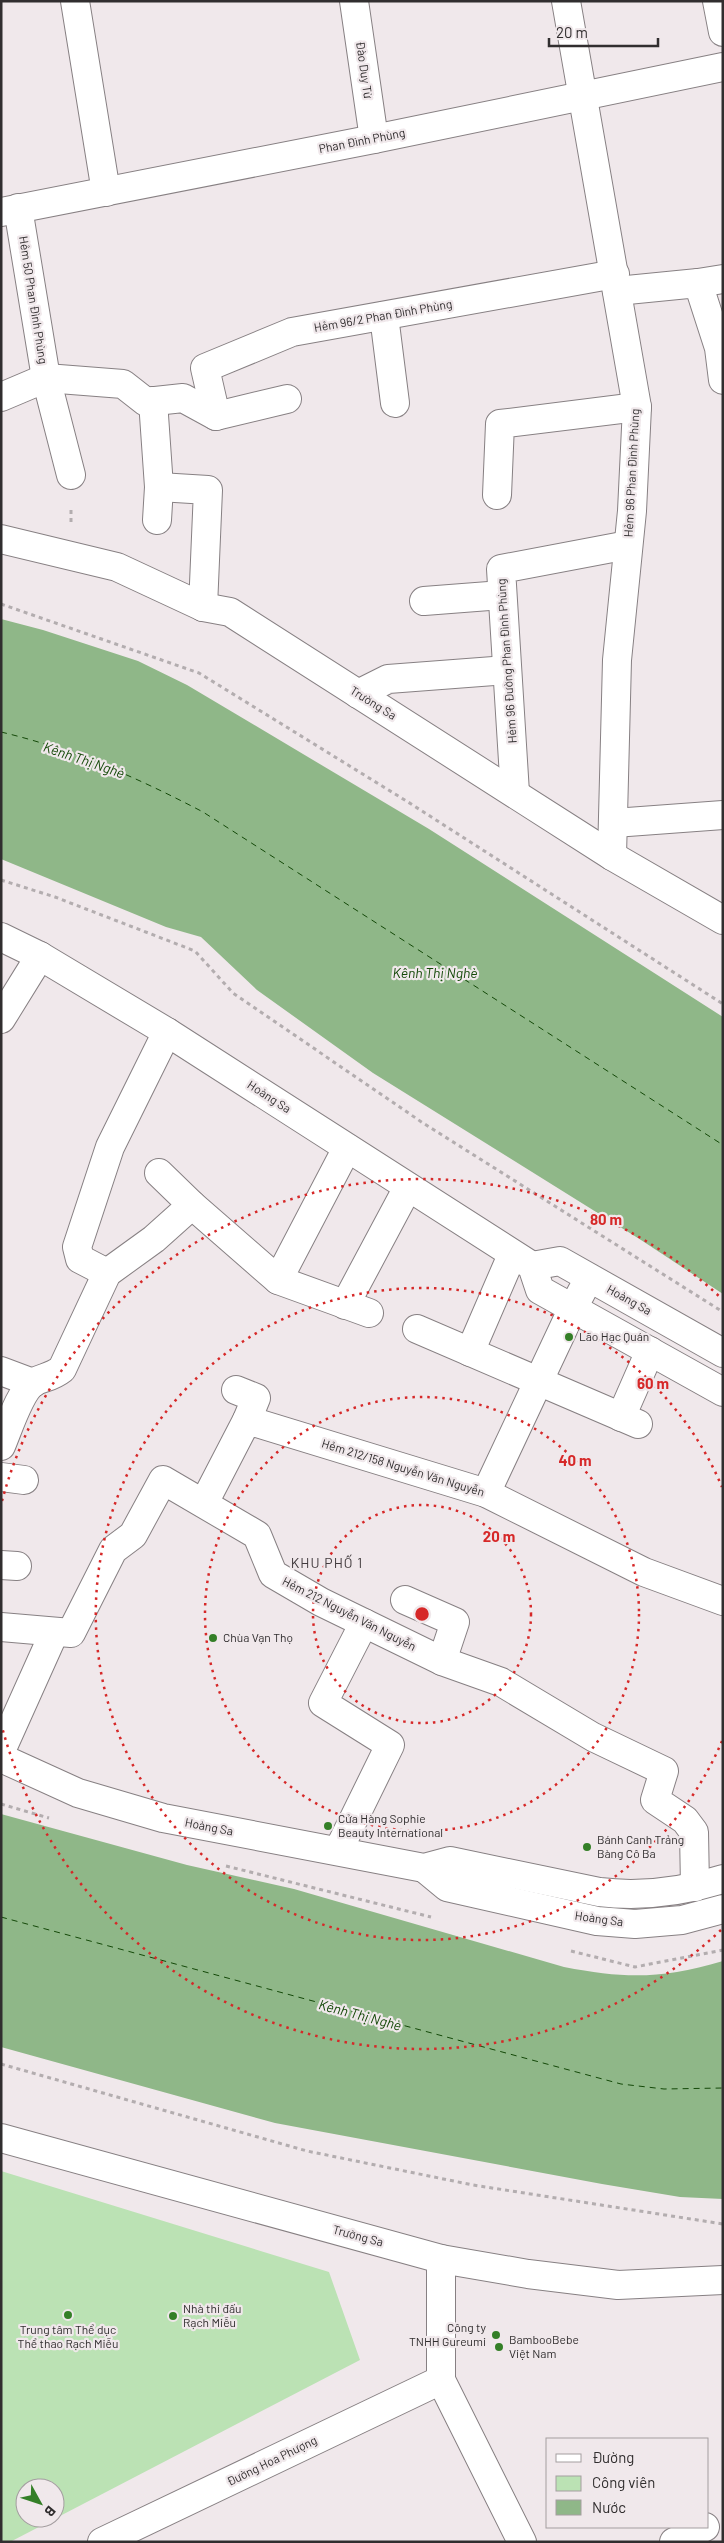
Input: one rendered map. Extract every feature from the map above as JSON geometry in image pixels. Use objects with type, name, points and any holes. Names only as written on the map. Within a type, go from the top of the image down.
[{"type":"street","points":[[75,1],[106,192]]},
{"type":"street","name":"Đào Duy Từ","points":[[354,1],[374,139]]},
{"type":"street","name":"Hẻm 96 Phan Đình Phùng","points":[[566,1],[584,95],[637,407],[618,660],[612,856]]},
{"type":"street","points":[[717,1],[723,32]]},
{"type":"street","name":"Phan Đình Phùng","points":[[10,210],[374,139],[723,67]]},
{"type":"street","name":"Hẻm 50 Phan Đình Phùng","points":[[10,210],[46,378],[124,384],[146,402],[153,401]]},
{"type":"street","points":[[711,281],[723,380]]},
{"type":"street","name":"Hẻm 96/2 Phan Đình Phùng","points":[[216,416],[205,368],[292,332],[384,316],[616,282],[711,281]]},
{"type":"street","points":[[384,316],[395,403]]},
{"type":"street","points":[[1,397],[46,378],[71,475]]},
{"type":"street","points":[[157,520],[159,487],[153,401],[183,398],[216,416],[287,399]]},
{"type":"street","points":[[497,495],[500,424],[637,407]]},
{"type":"street","points":[[159,487],[208,490],[202,607]]},
{"type":"street","name":"Trường Sa","points":[[1,539],[71,554],[117,567],[202,607],[230,612],[612,856],[723,920]]},
{"type":"street","name":"Hẻm 96 Đường Phan Đình Phùng","points":[[515,793],[501,568],[628,545]]},
{"type":"street","points":[[424,601],[502,595]]},
{"type":"street","points":[[358,694],[388,679],[507,670]]},
{"type":"street","points":[[614,824],[723,815]]},
{"type":"street","name":"Hoàng Sa","points":[[1,937],[40,956],[167,1032],[522,1260],[560,1261],[723,1353]]},
{"type":"street","points":[[1,1020],[40,956]]},
{"type":"street","points":[[107,1273],[80,1258],[77,1247],[110,1147],[167,1032]]},
{"type":"street","points":[[278,1280],[347,1148]]},
{"type":"street","points":[[159,1173],[192,1205],[278,1280],[357,1309],[408,1187]]},
{"type":"street","points":[[1,1446],[22,1398],[33,1383],[52,1376],[62,1368],[107,1273],[154,1239],[192,1205]]},
{"type":"street","points":[[470,1352],[522,1260],[540,1290],[723,1392]]},
{"type":"street","points":[[486,1493],[589,1278]]},
{"type":"street","points":[[417,1329],[630,1421],[650,1351]]},
{"type":"street","points":[[1,1371],[33,1383]]},
{"type":"street","points":[[204,1503],[247,1420],[256,1398],[236,1390]]},
{"type":"street","name":"Hẻm 212/158 Nguyễn Văn Nguyễn","points":[[247,1420],[486,1493],[644,1572],[723,1601]]},
{"type":"street","name":"Hẻm 212 Nguyễn Văn Nguyễn","points":[[1,1627],[71,1633],[112,1550],[133,1535],[163,1480],[257,1535],[273,1574],[442,1662],[500,1682],[593,1737],[664,1771],[655,1800],[685,1820],[694,1832],[695,1887]]},
{"type":"street","points":[[405,1600],[455,1622],[442,1662]]},
{"type":"street","points":[[338,1852],[390,1745],[323,1702],[364,1623]]},
{"type":"street","points":[[1,1751],[54,1633]]},
{"type":"street","name":"Hoàng Sa","points":[[1,1758],[78,1793],[136,1811],[424,1868],[450,1861],[599,1892],[618,1894],[656,1893],[695,1887],[723,1878]]},
{"type":"street","name":"Hoàng Sa","points":[[424,1868],[447,1887],[597,1921],[635,1924],[682,1920],[723,1909]]},
{"type":"street","points":[[520,1904],[528,1876]]},
{"type":"street","name":"Trường Sa","points":[[1,2138],[441,2259],[528,2274],[618,2285],[723,2280]]},
{"type":"street","points":[[441,2259],[441,2380],[522,2542]]},
{"type":"street","name":"Đường Hoa Phượng","points":[[102,2542],[441,2380]]},
{"type":"street","points":[[709,2525],[723,2518]]},
{"type":"street","points":[[674,2542],[702,2528]]},
{"type":"path","points":[[71,475],[71,554]]},
{"type":"path","points":[[1,604],[199,672],[408,802],[723,1004]]},
{"type":"path","points":[[1,880],[55,897],[195,951],[233,993],[414,1118],[723,1312]]},
{"type":"path","points":[[1,1804],[56,1820]]},
{"type":"path","points":[[225,1866],[438,1919]]},
{"type":"path","points":[[569,1951],[635,1967],[723,1950]]},
{"type":"path","points":[[1,2064],[307,2151],[474,2185],[723,2224]]},
{"type":"green space","name":"Nhà thi đấu Rạch Miễu","points":[[1,2171],[329,2272],[360,2360],[65,2513],[65,2478],[15,2478],[15,2528],[37,2528],[10,2542],[1,2542]]},
{"type":"water","name":"Kênh Thị Nghè","points":[[1,619],[43,630],[138,661],[187,685],[429,829],[723,1017],[723,1294],[641,1240],[373,1073],[257,990],[201,937],[166,927],[1,859]]},
{"type":"water","name":"Kênh Thị Nghè","points":[[1,1814],[187,1865],[294,1889],[564,1967],[607,1974],[644,1975],[681,1971],[723,1961],[723,2199],[680,2197],[602,2184],[275,2123],[1,2047]]},
{"type":"ferry route","points":[[1,732],[54,747],[105,766],[130,776],[203,812],[723,1145]]},
{"type":"ferry route","points":[[1,1917],[621,2084],[664,2089],[723,2088]]},
{"type":"place","name":"Lão Hạc Quán","points":[[569,1337]]},
{"type":"place","name":"Chùa Vạn Thọ","points":[[213,1638]]},
{"type":"place","name":"Cửa Hàng Sophie Beauty International","points":[[328,1826]]},
{"type":"place","name":"Bánh Canh Trảng Bàng Cô Ba","points":[[587,1847]]},
{"type":"place","name":"Trung tâm Thể dục Thể thao Rạch Miễu","points":[[68,2315]]},
{"type":"place","name":"Nhà thi đấu Rạch Miễu","points":[[173,2316]]},
{"type":"place","name":"Công ty TNHH Gureumi","points":[[496,2335]]},
{"type":"place","name":"BambooBebe Việt Nam","points":[[499,2347]]},
{"type":"district","name":"KHU PHỐ 1","points":[[327,1563]]}]
